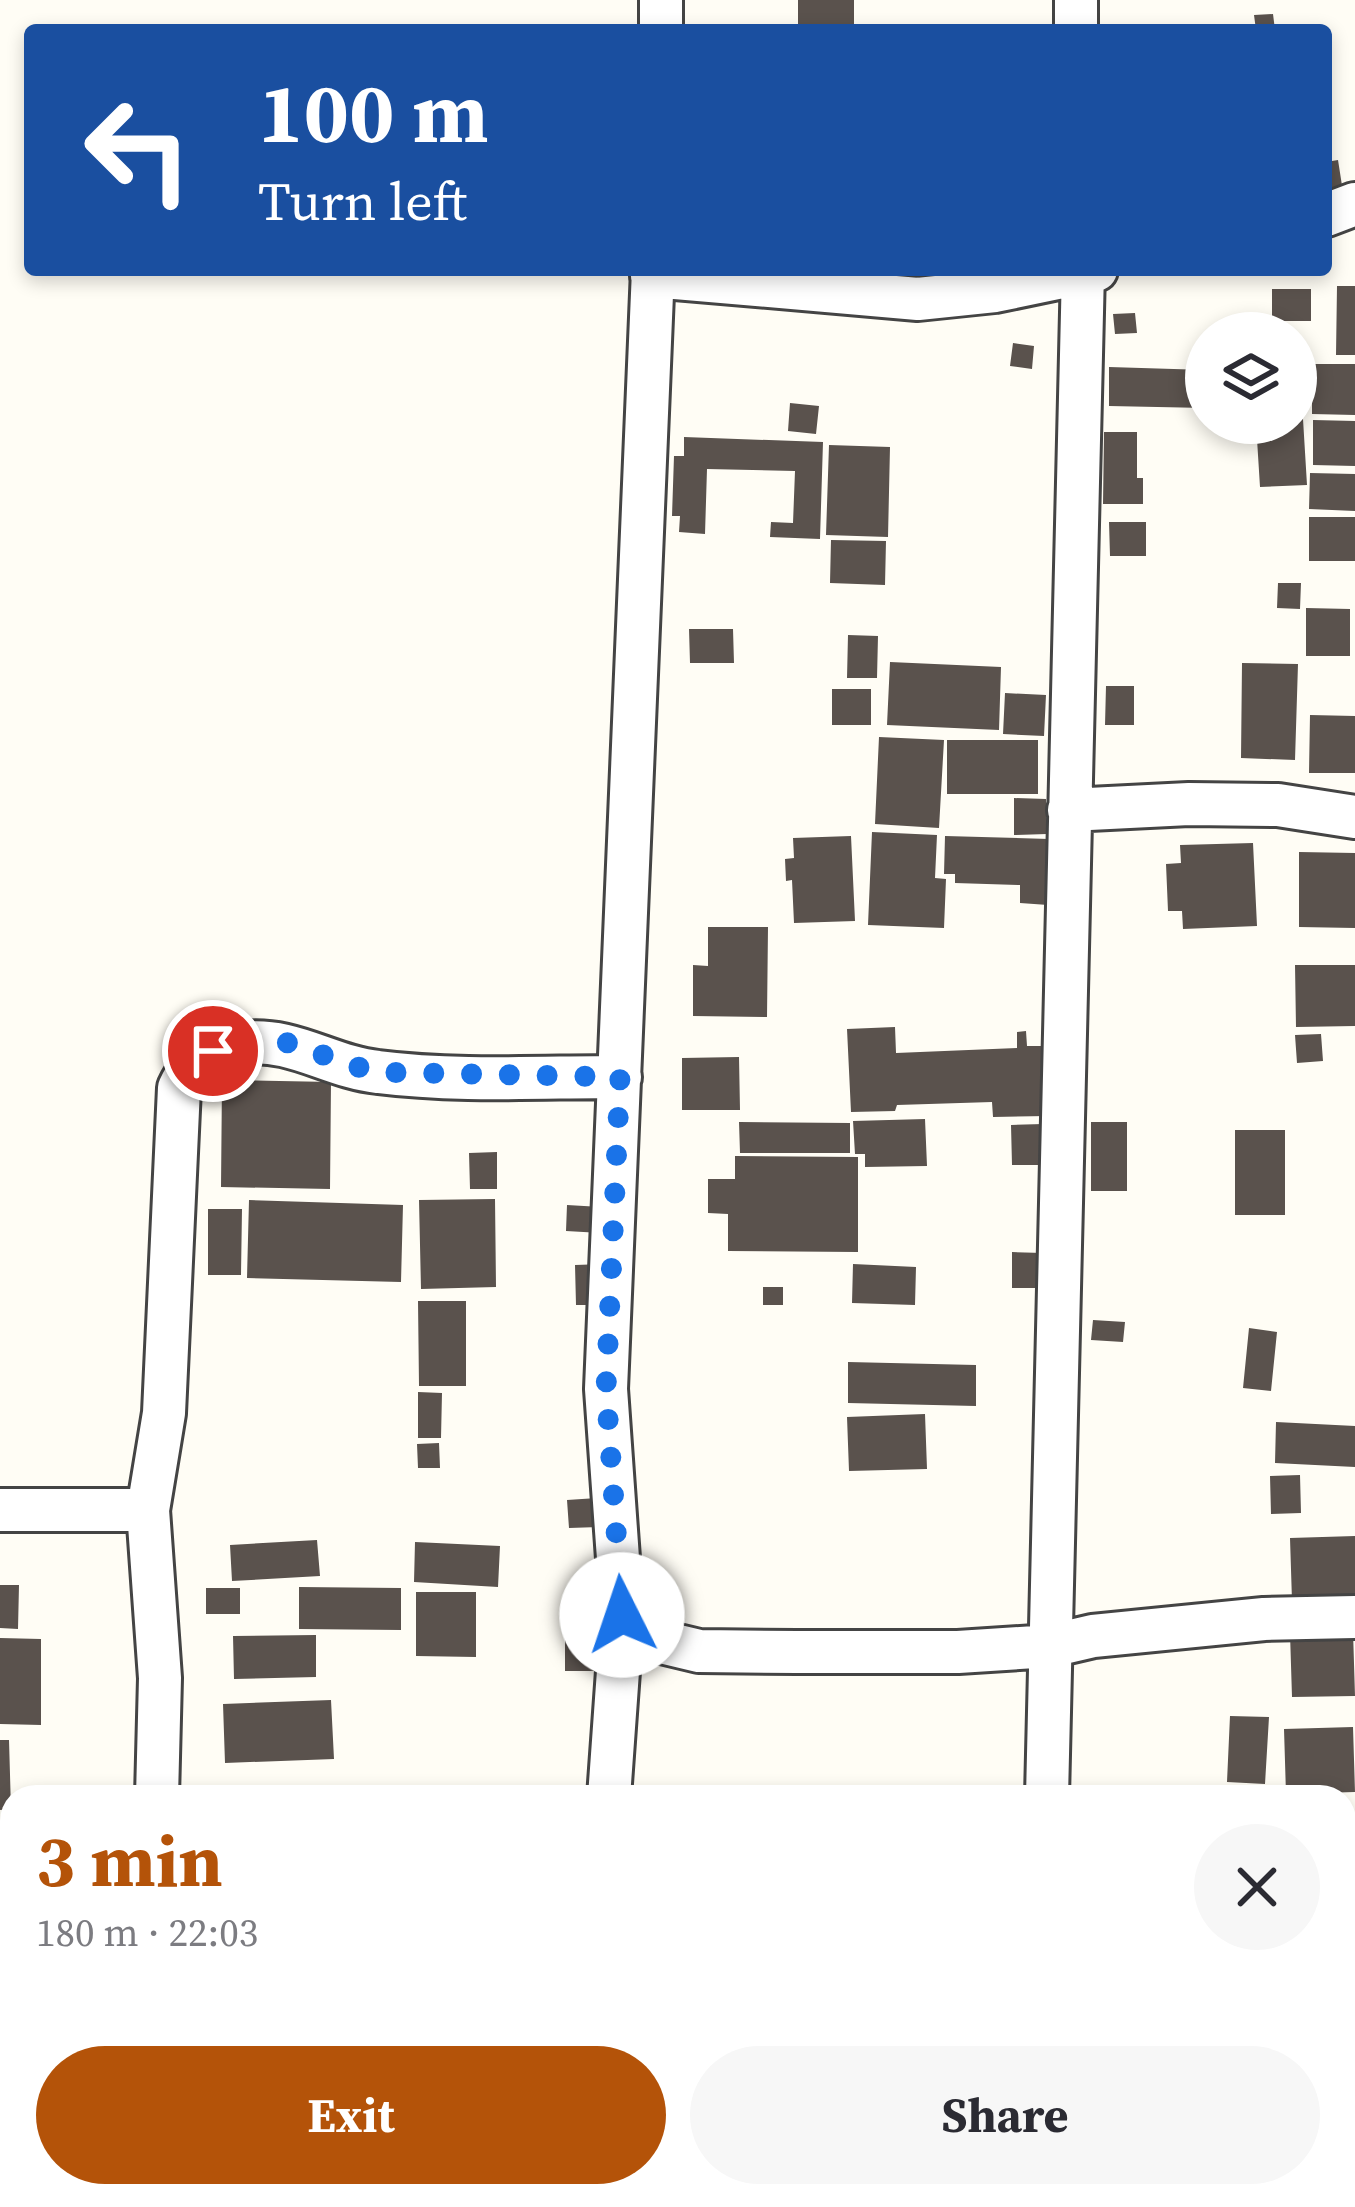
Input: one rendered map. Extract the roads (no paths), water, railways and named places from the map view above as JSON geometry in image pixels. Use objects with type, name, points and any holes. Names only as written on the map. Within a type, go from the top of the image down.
[{"type":"street","points":[[610,1785],[622,1615],[606,1389],[652,276]]},
{"type":"street","points":[[683,276],[918,299],[995,291],[1065,276]]},
{"type":"street","points":[[1047,1785],[1069,810],[1088,276]]},
{"type":"street","points":[[1069,810],[1189,803],[1278,805],[1355,817]]},
{"type":"street","points":[[157,1785],[160,1678],[148,1510],[164,1413],[179,1088],[190,1066],[228,1047],[285,1042],[373,1072],[620,1077]]},
{"type":"street","points":[[0,1510],[148,1510]]},
{"type":"street","points":[[622,1615],[652,1640],[699,1651],[958,1652],[1050,1646],[1093,1636],[1264,1619],[1355,1618]]}]
